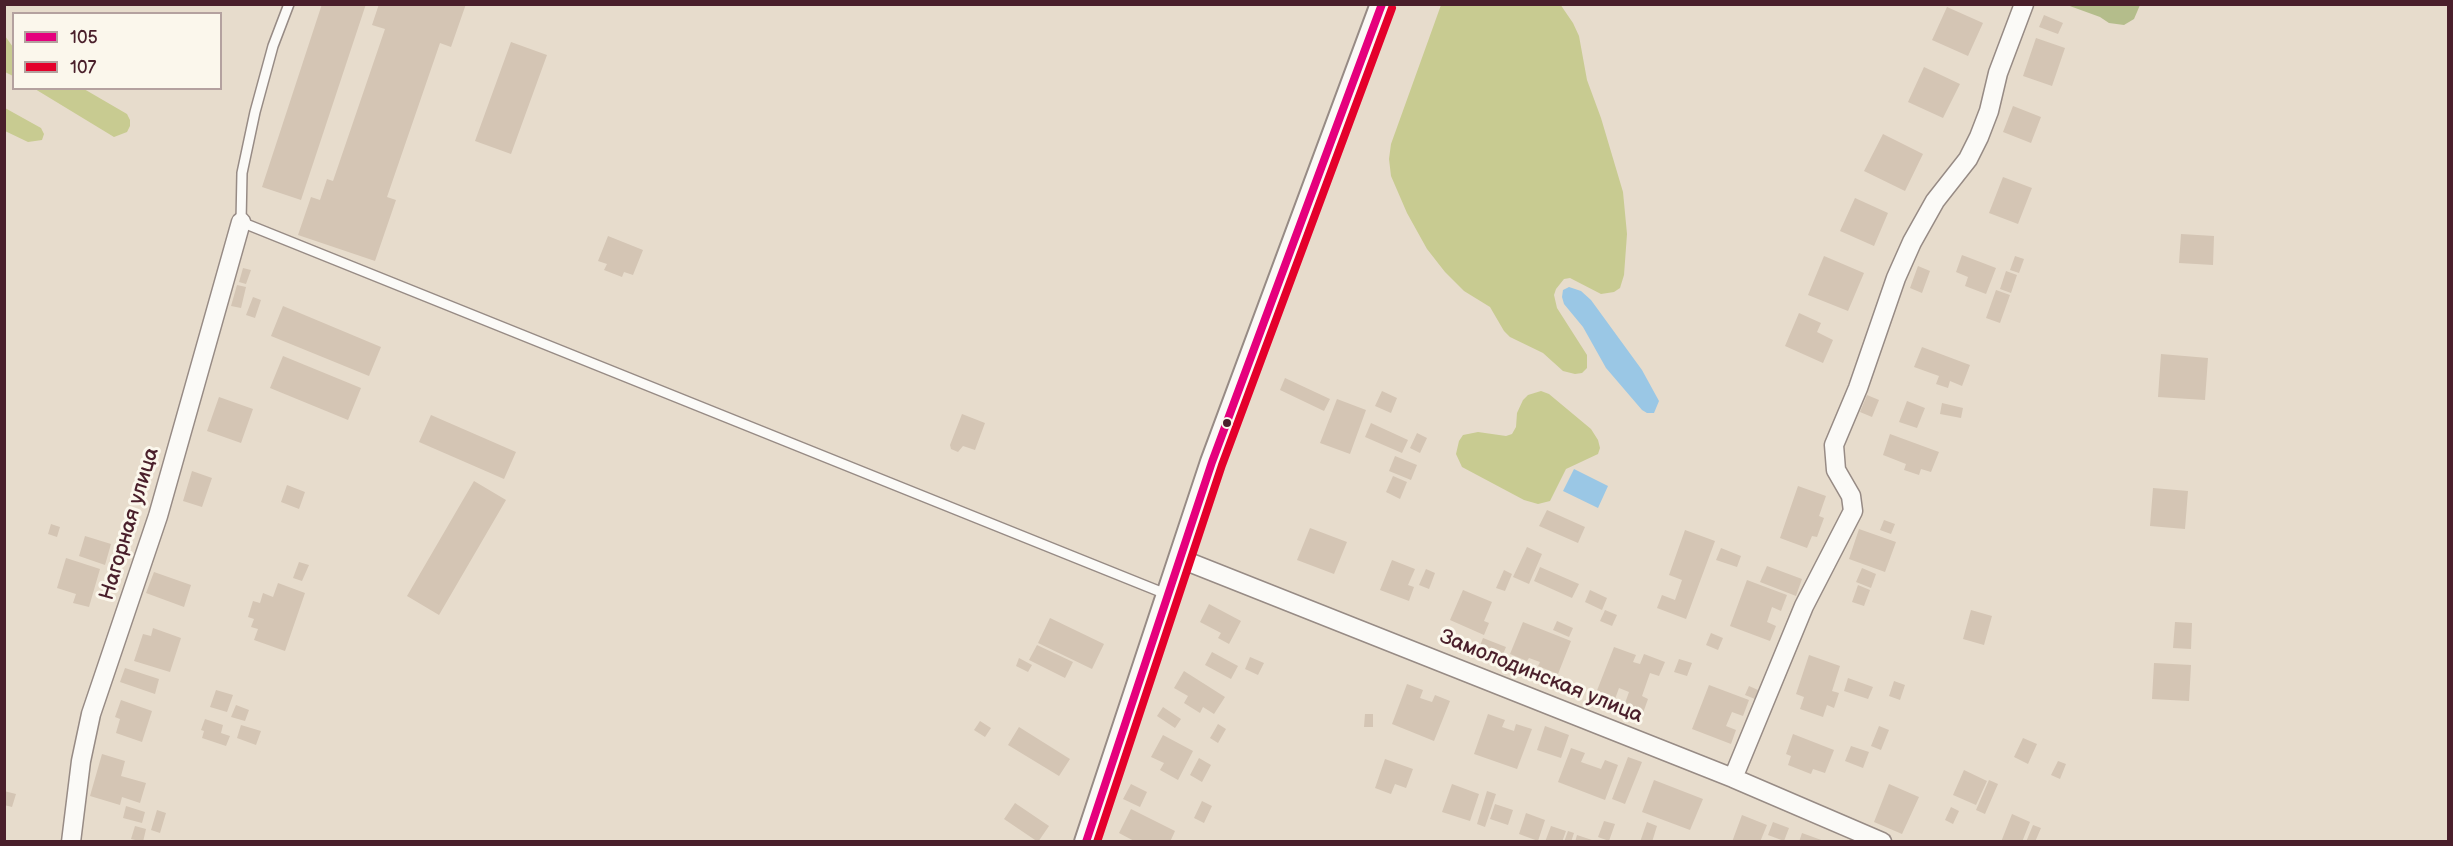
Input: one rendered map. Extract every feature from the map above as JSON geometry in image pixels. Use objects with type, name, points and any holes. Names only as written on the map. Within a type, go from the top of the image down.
[{"type":"street","points":[[1086,842],[1226,423],[1382,4]]},
{"type":"street","points":[[1733,778],[1804,606],[1852,511],[1851,496],[1836,470],[1834,445],[1858,388],[1896,278],[1911,242],[1935,201],[1968,159],[1979,136],[1989,111],[1998,73],[2024,4]]},
{"type":"street","name":"Нагорная улица","points":[[71,842],[81,761],[91,714],[158,516],[241,222]]},
{"type":"street","name":"Замолодинская улица","points":[[1181,560],[1733,778],[1882,842]]},
{"type":"lane","points":[[289,4],[273,46],[255,112],[242,173],[241,222],[1168,595]]},
{"type":"green space","points":[[1560,4],[1579,36],[1587,80],[1623,192],[1627,234],[1624,275],[1620,288],[1614,292],[1601,294],[1570,278],[1564,279],[1556,289],[1554,295],[1557,308],[1587,355],[1587,368],[1582,373],[1575,374],[1563,371],[1543,353],[1510,337],[1490,307],[1464,291],[1445,272],[1427,249],[1407,213],[1391,176],[1389,159],[1391,144],[1441,5]]},
{"type":"green space","points":[[2067,5],[2140,5],[2134,19],[2124,25],[2109,23],[2100,17]]},
{"type":"green space","points":[[5,36],[12,46],[12,76],[5,72]]},
{"type":"green space","points":[[37,90],[86,90],[127,114],[130,126],[127,132],[114,137]]},
{"type":"green space","points":[[5,108],[41,128],[44,134],[42,140],[28,142],[5,131]]},
{"type":"green space","points":[[1541,391],[1549,394],[1591,429],[1600,448],[1598,454],[1566,469],[1550,501],[1538,504],[1524,500],[1462,467],[1456,454],[1463,435],[1478,432],[1506,436],[1512,434],[1523,400],[1528,395]]},
{"type":"water","points":[[1569,287],[1581,291],[1591,300],[1642,370],[1659,401],[1654,413],[1642,410],[1606,368],[1583,327],[1564,304],[1563,290]]},
{"type":"water","points":[[1574,469],[1608,486],[1598,508],[1563,491]]},
{"type":"building","points":[[322,4],[366,4],[301,200],[262,187]]},
{"type":"building","points":[[379,4],[466,4],[451,47],[440,43],[387,197],[396,200],[375,261],[298,235],[311,197],[320,200],[327,179],[333,181],[385,29],[372,25]]},
{"type":"building","points":[[1947,7],[1983,23],[1968,56],[1932,40]]},
{"type":"building","points":[[2044,15],[2063,23],[2058,34],[2039,27]]},
{"type":"building","points":[[2036,38],[2065,48],[2052,86],[2023,76]]},
{"type":"building","points":[[511,42],[547,55],[511,154],[475,141]]},
{"type":"building","points":[[1924,67],[1960,84],[1943,118],[1908,102]]},
{"type":"building","points":[[2013,106],[2041,117],[2031,143],[2003,132]]},
{"type":"building","points":[[1883,134],[1923,154],[1905,191],[1864,171]]},
{"type":"building","points":[[2003,177],[2032,188],[2018,224],[1989,213]]},
{"type":"building","points":[[1855,198],[1888,213],[1874,246],[1840,231]]},
{"type":"building","points":[[2181,234],[2214,236],[2213,265],[2179,263]]},
{"type":"building","points":[[608,236],[643,250],[633,275],[624,272],[622,277],[604,270],[607,264],[598,261]]},
{"type":"building","points":[[1962,255],[1996,268],[1986,294],[1965,286],[1968,277],[1956,272]]},
{"type":"building","points":[[1824,256],[1864,273],[1848,311],[1808,295]]},
{"type":"building","points":[[2015,256],[2024,259],[2019,273],[2010,270]]},
{"type":"building","points":[[1918,266],[1930,271],[1922,293],[1910,288]]},
{"type":"building","points":[[243,268],[251,270],[246,284],[239,282]]},
{"type":"building","points":[[2006,271],[2017,275],[2011,293],[2000,289]]},
{"type":"building","points":[[237,285],[246,287],[241,308],[231,306]]},
{"type":"building","points":[[1996,290],[2010,295],[2000,323],[1986,318]]},
{"type":"building","points":[[253,297],[261,300],[255,318],[246,315]]},
{"type":"building","points":[[283,306],[381,347],[369,376],[271,336]]},
{"type":"building","points":[[1799,313],[1821,323],[1817,332],[1833,340],[1823,363],[1785,346]]},
{"type":"building","points":[[1922,347],[1970,365],[1962,386],[1950,381],[1948,388],[1936,384],[1939,376],[1914,367]]},
{"type":"building","points":[[2161,354],[2208,358],[2205,400],[2158,397]]},
{"type":"building","points":[[283,356],[361,388],[348,420],[270,388]]},
{"type":"building","points":[[1285,378],[1330,399],[1324,411],[1280,390]]},
{"type":"building","points":[[1382,391],[1397,398],[1391,413],[1375,406]]},
{"type":"building","points":[[1867,395],[1879,400],[1872,417],[1860,412]]},
{"type":"building","points":[[219,397],[253,409],[241,443],[207,431]]},
{"type":"building","points":[[1337,399],[1366,410],[1350,454],[1320,443]]},
{"type":"building","points":[[1907,401],[1925,408],[1917,428],[1899,422]]},
{"type":"building","points":[[1942,403],[1963,408],[1961,418],[1940,414]]},
{"type":"building","points":[[962,414],[985,423],[975,450],[963,446],[958,452],[951,449],[950,445]]},
{"type":"building","points":[[431,415],[516,452],[504,479],[419,442]]},
{"type":"building","points":[[1371,423],[1408,440],[1402,453],[1365,437]]},
{"type":"building","points":[[1417,433],[1427,438],[1420,453],[1410,448]]},
{"type":"building","points":[[1890,434],[1939,452],[1931,472],[1921,469],[1919,475],[1904,470],[1906,464],[1883,455]]},
{"type":"building","points":[[1395,456],[1417,465],[1411,480],[1389,471]]},
{"type":"building","points":[[192,471],[212,478],[202,507],[183,501]]},
{"type":"building","points":[[1393,476],[1407,482],[1400,499],[1386,492]]},
{"type":"building","points":[[474,481],[506,500],[439,615],[407,596]]},
{"type":"building","points":[[287,485],[305,492],[299,509],[281,502]]},
{"type":"building","points":[[1798,486],[1826,496],[1819,516],[1824,518],[1817,537],[1812,536],[1807,548],[1780,538]]},
{"type":"building","points":[[2153,488],[2188,491],[2185,529],[2150,526]]},
{"type":"building","points":[[1547,510],[1585,527],[1578,543],[1539,526]]},
{"type":"building","points":[[1884,520],[1895,524],[1891,534],[1880,530]]},
{"type":"building","points":[[51,524],[60,527],[57,537],[48,534]]},
{"type":"building","points":[[1310,528],[1347,542],[1334,574],[1297,560]]},
{"type":"building","points":[[1859,529],[1896,542],[1885,572],[1849,559]]},
{"type":"building","points":[[1685,530],[1715,541],[1686,619],[1657,608],[1662,595],[1675,600],[1682,580],[1669,575]]},
{"type":"building","points":[[85,536],[111,544],[105,565],[79,556]]},
{"type":"building","points":[[1527,547],[1542,554],[1529,584],[1513,577]]},
{"type":"building","points":[[1721,548],[1741,556],[1737,567],[1716,560]]},
{"type":"building","points":[[66,558],[100,569],[89,607],[73,603],[76,594],[57,588]]},
{"type":"building","points":[[1392,560],[1415,569],[1408,585],[1414,587],[1409,601],[1380,590]]},
{"type":"building","points":[[299,562],[309,565],[302,581],[293,578]]},
{"type":"building","points":[[1767,566],[1802,579],[1796,596],[1760,582]]},
{"type":"building","points":[[1540,567],[1579,584],[1572,598],[1534,581]]},
{"type":"building","points":[[1862,568],[1876,574],[1871,588],[1856,582]]},
{"type":"building","points":[[1426,569],[1435,573],[1429,589],[1419,585]]},
{"type":"building","points":[[1504,570],[1512,574],[1505,591],[1496,588]]},
{"type":"building","points":[[154,572],[191,585],[184,607],[146,593]]},
{"type":"building","points":[[1747,580],[1787,595],[1781,611],[1772,607],[1767,622],[1776,626],[1770,641],[1730,626]]},
{"type":"building","points":[[278,583],[305,593],[285,651],[254,640],[258,629],[251,627],[254,619],[248,617],[253,601],[260,603],[263,593],[273,597]]},
{"type":"building","points":[[1858,585],[1870,590],[1864,606],[1852,602]]},
{"type":"building","points":[[1463,590],[1492,602],[1484,621],[1489,623],[1484,635],[1450,620]]},
{"type":"building","points":[[1590,590],[1607,598],[1602,610],[1585,602]]},
{"type":"building","points":[[1209,604],[1241,621],[1229,644],[1218,638],[1221,633],[1200,622]]},
{"type":"building","points":[[1605,610],[1617,615],[1612,626],[1600,621]]},
{"type":"building","points":[[1971,610],[1992,616],[1984,645],[1963,639]]},
{"type":"building","points":[[1050,618],[1104,644],[1092,669],[1038,643]]},
{"type":"building","points":[[1557,621],[1573,628],[1569,637],[1553,630]]},
{"type":"building","points":[[1523,622],[1571,641],[1558,674],[1538,666],[1540,662],[1529,658],[1527,661],[1510,654]]},
{"type":"building","points":[[2175,622],[2192,623],[2191,649],[2173,648]]},
{"type":"building","points":[[153,628],[181,638],[170,672],[134,661],[143,634],[151,636]]},
{"type":"building","points":[[1711,633],[1723,638],[1718,650],[1706,645]]},
{"type":"building","points":[[1483,638],[1506,647],[1498,666],[1476,656]]},
{"type":"building","points":[[1037,645],[1073,662],[1065,678],[1029,660]]},
{"type":"building","points":[[1614,647],[1636,655],[1633,662],[1640,664],[1644,654],[1665,662],[1659,676],[1650,673],[1642,696],[1648,699],[1643,713],[1624,706],[1629,692],[1619,688],[1615,699],[1596,693]]},
{"type":"building","points":[[1212,652],[1238,666],[1231,679],[1205,665]]},
{"type":"building","points":[[1809,655],[1840,666],[1832,691],[1839,693],[1834,708],[1827,705],[1823,717],[1800,709],[1804,697],[1796,694]]},
{"type":"building","points":[[1250,657],[1264,663],[1258,675],[1245,669]]},
{"type":"building","points":[[1019,658],[1032,665],[1028,672],[1016,666]]},
{"type":"building","points":[[1679,659],[1692,663],[1687,676],[1674,672]]},
{"type":"building","points":[[2154,663],[2191,665],[2189,701],[2152,699]]},
{"type":"building","points":[[125,668],[159,679],[155,694],[120,682]]},
{"type":"building","points":[[1184,671],[1225,697],[1214,714],[1203,707],[1200,713],[1184,703],[1188,696],[1174,688]]},
{"type":"building","points":[[1848,678],[1873,687],[1868,699],[1844,691]]},
{"type":"building","points":[[1894,681],[1905,685],[1900,700],[1889,696]]},
{"type":"building","points":[[1407,684],[1423,690],[1420,698],[1432,702],[1435,695],[1450,701],[1434,741],[1392,724]]},
{"type":"building","points":[[1709,685],[1749,700],[1743,716],[1732,712],[1726,726],[1736,730],[1731,744],[1692,729]]},
{"type":"building","points":[[1749,686],[1758,690],[1755,699],[1745,695]]},
{"type":"building","points":[[216,690],[233,695],[227,712],[210,707]]},
{"type":"building","points":[[121,700],[152,711],[142,742],[116,733],[120,719],[115,717]]},
{"type":"building","points":[[236,705],[249,710],[245,721],[231,717]]},
{"type":"building","points":[[1163,707],[1181,719],[1175,728],[1157,716]]},
{"type":"building","points":[[1365,714],[1373,714],[1373,727],[1364,727]]},
{"type":"building","points":[[1488,714],[1505,720],[1502,727],[1514,731],[1516,724],[1532,729],[1517,769],[1474,754]]},
{"type":"building","points":[[205,719],[223,725],[221,733],[230,736],[226,746],[202,738],[204,731],[201,730]]},
{"type":"building","points":[[980,721],[991,728],[985,737],[974,730]]},
{"type":"building","points":[[1218,724],[1226,729],[1218,743],[1210,738]]},
{"type":"building","points":[[241,725],[261,731],[256,745],[237,738]]},
{"type":"building","points":[[1545,726],[1569,735],[1561,758],[1537,750]]},
{"type":"building","points":[[1879,726],[1889,730],[1881,750],[1871,746]]},
{"type":"building","points":[[1019,727],[1070,759],[1059,776],[1008,745]]},
{"type":"building","points":[[1793,734],[1834,750],[1825,773],[1813,769],[1811,774],[1788,765],[1791,756],[1786,754]]},
{"type":"building","points":[[1163,735],[1193,751],[1178,780],[1160,770],[1164,763],[1151,757]]},
{"type":"building","points":[[2023,738],[2037,744],[2028,764],[2014,757]]},
{"type":"building","points":[[1851,746],[1869,752],[1863,768],[1845,761]]},
{"type":"building","points":[[1571,748],[1585,753],[1581,762],[1601,769],[1605,760],[1618,765],[1605,800],[1558,782]]},
{"type":"building","points":[[102,754],[125,761],[121,776],[146,783],[140,803],[122,797],[120,805],[90,796]]},
{"type":"building","points":[[1628,757],[1642,762],[1625,804],[1612,799]]},
{"type":"building","points":[[1199,758],[1211,765],[1202,782],[1190,775]]},
{"type":"building","points":[[1385,759],[1413,769],[1406,788],[1395,784],[1391,794],[1375,788]]},
{"type":"building","points":[[2058,761],[2066,764],[2060,779],[2051,775]]},
{"type":"building","points":[[1964,770],[1987,781],[1976,805],[1953,795]]},
{"type":"building","points":[[1654,780],[1703,799],[1690,830],[1642,812]]},
{"type":"building","points":[[1989,780],[1998,784],[1985,814],[1976,810]]},
{"type":"building","points":[[1131,784],[1147,792],[1140,807],[1123,799]]},
{"type":"building","points":[[1452,784],[1479,794],[1470,821],[1442,812]]},
{"type":"building","points":[[1889,784],[1919,797],[1902,834],[1874,822]]},
{"type":"building","points":[[4,791],[16,794],[12,807],[4,805]]},
{"type":"building","points":[[1487,791],[1496,794],[1485,827],[1477,824]]},
{"type":"building","points":[[1202,801],[1212,806],[1204,823],[1194,818]]},
{"type":"building","points":[[1015,803],[1049,826],[1038,842],[1004,819]]},
{"type":"building","points":[[1495,804],[1513,810],[1508,825],[1490,819]]},
{"type":"building","points":[[126,806],[145,812],[142,823],[123,818]]},
{"type":"building","points":[[1951,807],[1959,811],[1953,824],[1945,820]]},
{"type":"building","points":[[1131,809],[1175,831],[1170,842],[1136,842],[1119,833]]},
{"type":"building","points":[[157,810],[166,813],[160,833],[151,830]]},
{"type":"building","points":[[1526,813],[1545,820],[1538,841],[1519,834]]},
{"type":"building","points":[[2012,814],[2030,822],[2022,842],[2001,842]]},
{"type":"building","points":[[1742,815],[1767,825],[1760,842],[1732,842]]},
{"type":"building","points":[[1604,821],[1615,824],[1609,841],[1598,837]]},
{"type":"building","points":[[1647,822],[1657,826],[1652,842],[1640,842]]},
{"type":"building","points":[[1773,822],[1789,828],[1784,841],[1768,835]]},
{"type":"building","points":[[2033,825],[2041,828],[2035,842],[2026,842]]},
{"type":"building","points":[[135,826],[146,829],[143,842],[131,839]]},
{"type":"building","points":[[1551,826],[1566,831],[1562,842],[1545,842]]},
{"type":"building","points":[[1568,831],[1574,833],[1571,842],[1564,842]]},
{"type":"building","points":[[1802,833],[1824,841],[1824,842],[1799,842]]},
{"type":"building","points":[[1577,835],[1595,841],[1595,842],[1575,842]]},
{"type":"transit line","name":"105","points":[[1086,842],[1212,462],[1382,4]]},
{"type":"transit line","name":"107","points":[[1097,842],[1222,465],[1392,8]]}]
